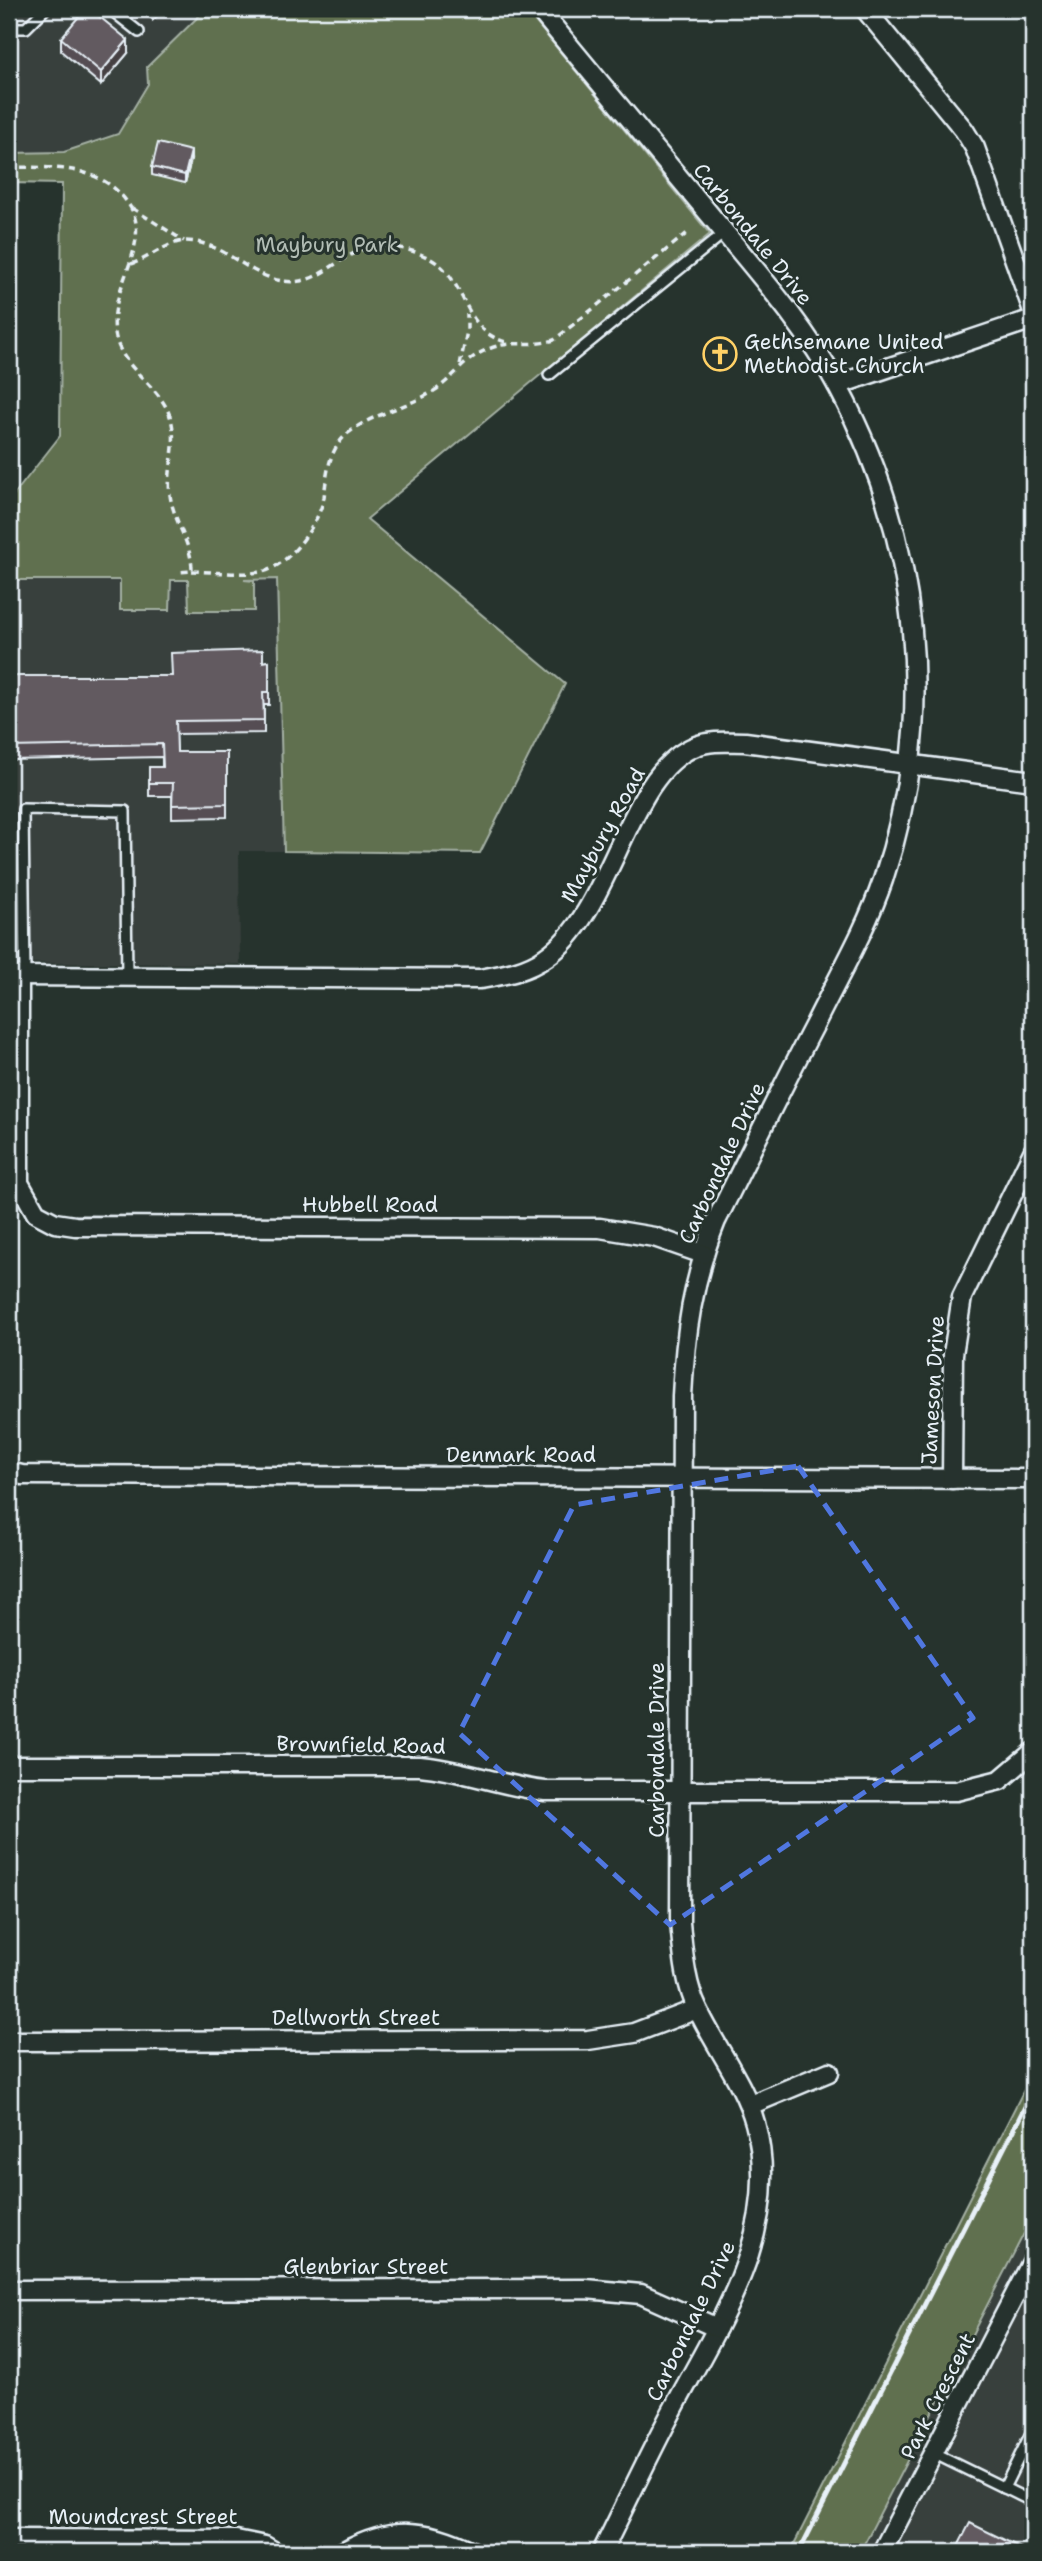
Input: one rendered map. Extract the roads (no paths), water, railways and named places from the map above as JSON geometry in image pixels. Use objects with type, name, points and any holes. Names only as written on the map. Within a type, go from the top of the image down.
[{"type":"street","name":"Carbondale Drive","points":[[539,9],[724,233],[818,353],[837,385],[869,453],[893,520],[910,592],[916,664],[909,765],[894,844],[881,885],[703,1254],[684,1346],[680,1923],[689,1983],[697,2008],[750,2105],[760,2149],[761,2214],[747,2266],[602,2552]]},
{"type":"street","points":[[865,9],[964,130],[975,148],[1033,311]]},
{"type":"street","points":[[837,385],[1033,319]]},
{"type":"street","name":"Maybury Road","points":[[17,976],[480,979],[506,974],[546,957],[573,932],[592,905],[648,792],[671,761],[695,746],[744,742],[1033,781]]},
{"type":"street","name":"Hubbell Road","points":[[17,976],[17,1172],[23,1195],[36,1213],[45,1220],[75,1226],[600,1228],[654,1237],[703,1254]]},
{"type":"street","name":"Jameson Drive","points":[[951,1479],[953,1354],[962,1297],[1033,1152]]},
{"type":"street","name":"Denmark Road","points":[[9,1472],[22,1475],[1033,1479]]},
{"type":"street","name":"Brownfield Road","points":[[9,1766],[421,1766],[448,1768],[500,1784],[545,1791],[956,1791],[1000,1780],[1033,1752]]},
{"type":"street","name":"Dellworth Street","points":[[9,2041],[588,2040],[634,2034],[697,2008]]},
{"type":"street","points":[[750,2105],[829,2072]]},
{"type":"street","name":"Park Crescent","points":[[882,2552],[1033,2260]]},
{"type":"street","name":"Glenbriar Street","points":[[9,2290],[599,2290],[641,2294],[717,2328]]},
{"type":"street","points":[[342,2552],[389,2535],[412,2532],[433,2534],[474,2552]]},
{"type":"street","name":"Moundcrest Street","points":[[9,2539],[236,2540],[265,2546],[275,2552]]},
{"type":"lane","points":[[9,28],[26,28],[45,9]]},
{"type":"lane","points":[[110,9],[139,32]]},
{"type":"lane","points":[[549,375],[724,233]]},
{"type":"lane","points":[[17,976],[23,809],[125,811],[127,976]]},
{"type":"lane","points":[[1004,2488],[1033,2429]]},
{"type":"lane","points":[[933,2453],[1033,2502]]},
{"type":"railway","points":[[799,2552],[1033,2091]]},
{"type":"place","name":"Gethsemane United Methodist Church","points":[[720,354]]},
{"type":"park label","name":"Maybury Park","points":[[327,245]]}]
